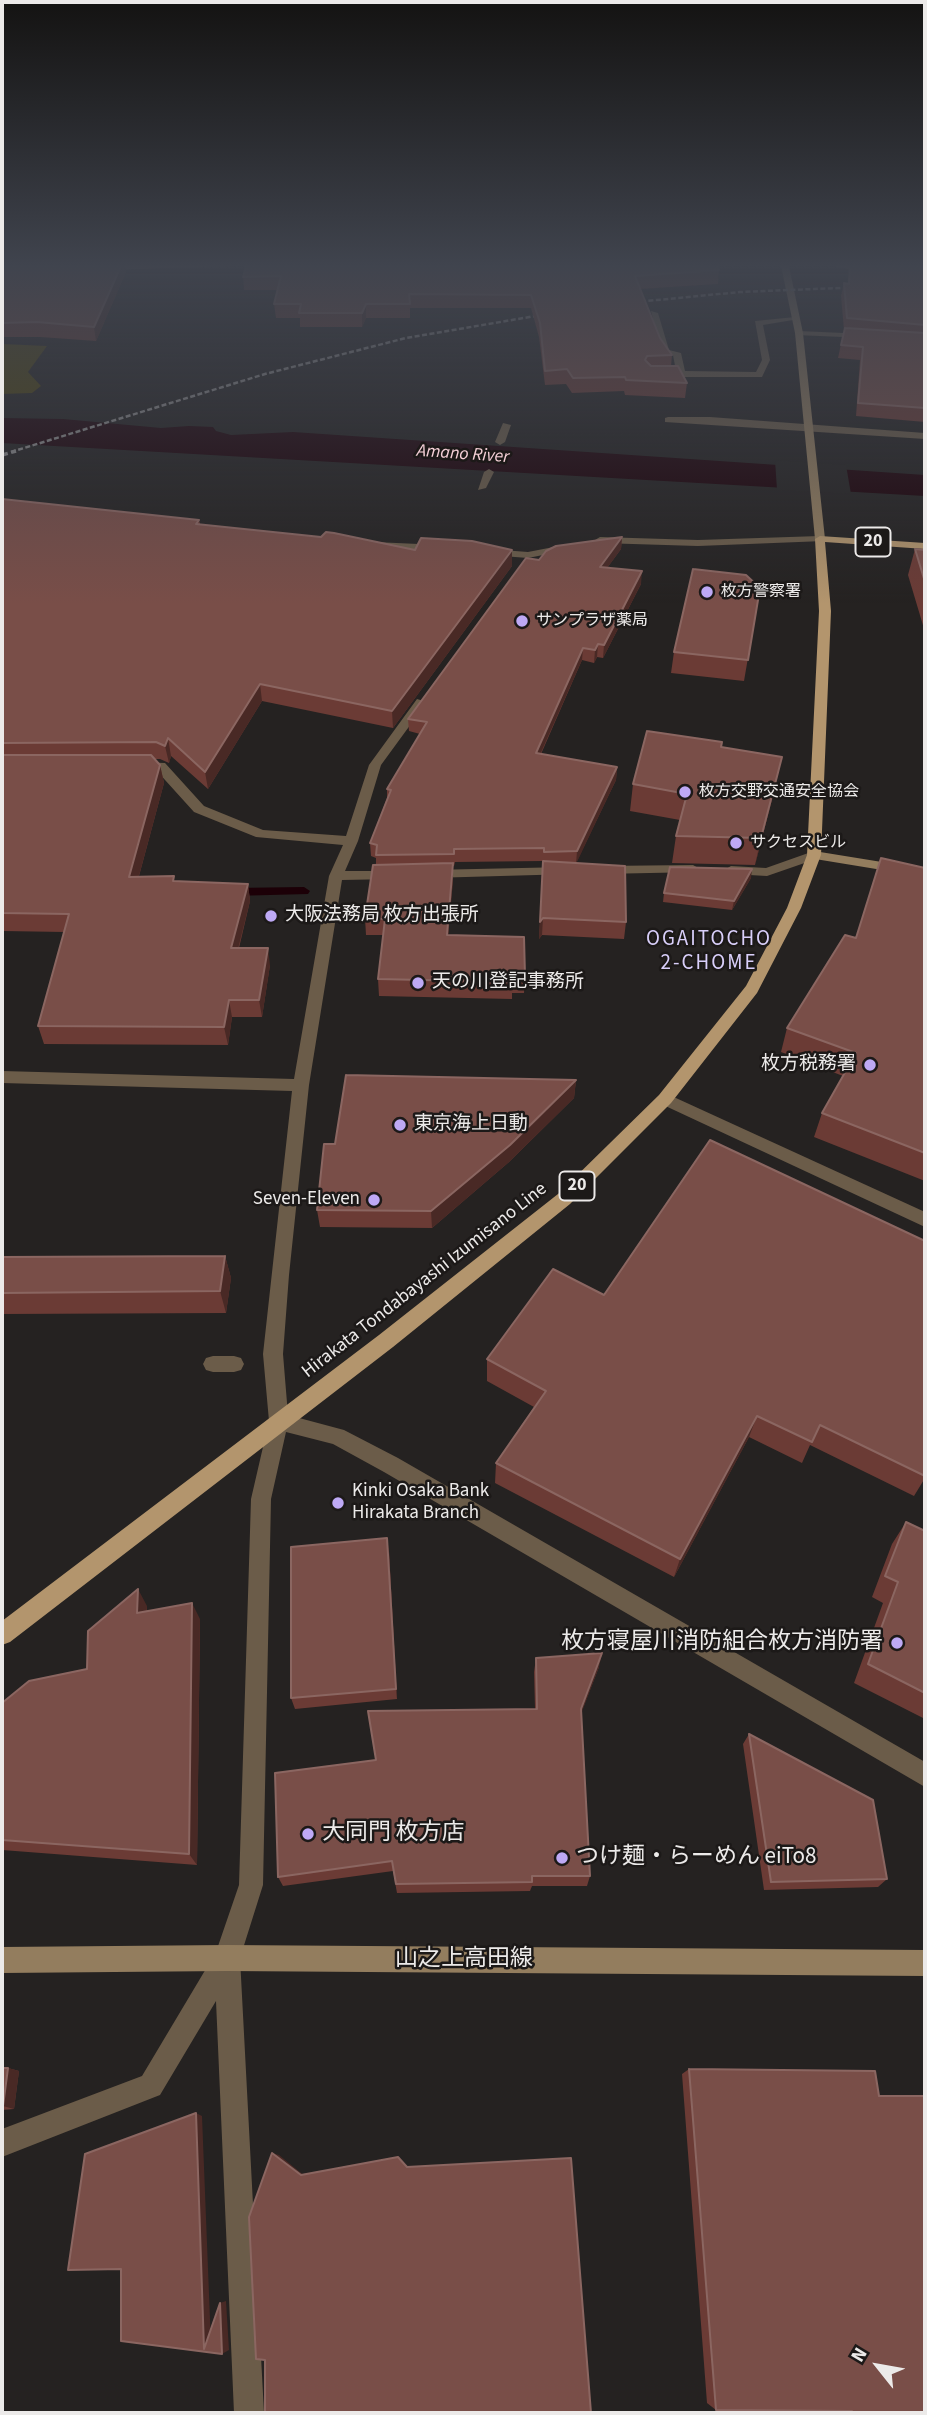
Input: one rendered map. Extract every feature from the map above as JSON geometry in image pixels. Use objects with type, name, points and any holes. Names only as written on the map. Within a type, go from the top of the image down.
[{"type":"main road","points":[[802,379],[820,539]]},
{"type":"main road","name":"20","points":[[820,539],[925,546]]},
{"type":"main road","name":"Hirakata Tondabayashi Izumisano Line","points":[[2,1634],[386,1341],[564,1199],[665,1099],[752,989],[794,908],[814,855],[825,611],[820,539]]},
{"type":"main road","points":[[814,855],[925,873]]},
{"type":"main road","name":"山之上高田線","points":[[2,1960],[227,1958],[925,1963]]},
{"type":"street","points":[[668,420],[925,436]]},
{"type":"street","points":[[500,442],[506,425]]},
{"type":"street","points":[[481,488],[489,472]]},
{"type":"street","points":[[590,542],[820,539]]},
{"type":"street","points":[[359,544],[449,549]]},
{"type":"street","points":[[474,550],[528,555],[578,545]]},
{"type":"street","points":[[512,577],[528,555]]},
{"type":"street","points":[[2,2143],[151,2086],[227,1958],[251,1885],[261,1499],[279,1421],[273,1354],[301,1085],[336,876],[351,841],[375,765],[432,688]]},
{"type":"street","points":[[122,765],[160,766],[199,809],[261,834],[351,841]]},
{"type":"street","points":[[336,876],[711,869],[766,872],[814,855]]},
{"type":"street","points":[[2,1077],[301,1085]]},
{"type":"street","points":[[665,1099],[925,1220]]},
{"type":"street","points":[[213,1364],[234,1364]]},
{"type":"street","points":[[279,1421],[337,1436],[391,1465],[925,1775]]},
{"type":"street","points":[[227,1958],[249,2413]]},
{"type":"shaded area","points":[[2,379],[34,379],[41,386],[32,393],[2,394]]},
{"type":"water","name":"Amano River","points":[[2,418],[63,419],[161,428],[213,427],[216,431],[231,435],[293,432],[925,475],[925,496],[2,443]]},
{"type":"pier","points":[[775,460],[846,465],[851,494],[777,490]]},
{"type":"building","points":[[685,379],[687,383],[626,380]]},
{"type":"building","points":[[860,379],[925,379],[925,408],[858,403]]},
{"type":"building","points":[[2,499],[199,520],[196,524],[321,537],[326,532],[415,550],[421,538],[472,541],[512,550],[392,711],[260,684],[205,772],[168,738],[165,746],[156,742],[2,743]]},
{"type":"building","points":[[622,537],[600,567],[642,571],[604,645],[598,644],[595,650],[583,648],[536,753],[617,767],[577,851],[544,852],[544,848],[454,849],[454,854],[376,855],[377,845],[370,843],[391,790],[387,789],[427,722],[408,719],[526,558],[539,560],[546,551],[556,546]]},
{"type":"building","points":[[915,549],[925,550],[925,582]]},
{"type":"building","points":[[693,569],[746,575],[760,588],[748,660],[674,652]]},
{"type":"building","points":[[647,731],[722,742],[721,747],[782,757],[761,838],[676,836],[687,794],[633,784]]},
{"type":"building","points":[[2,755],[151,755],[160,765],[129,877],[174,876],[173,881],[248,884],[231,948],[268,948],[259,1000],[229,1000],[224,1027],[38,1026],[69,914],[2,913]]},
{"type":"building","name":"枚方税務署","points":[[881,858],[925,868],[925,1153],[822,1113],[856,1053],[787,1028],[845,935],[856,938]]},
{"type":"building","points":[[543,861],[625,866],[626,922],[543,918],[540,922]]},
{"type":"building","points":[[453,863],[447,935],[524,937],[525,976],[512,976],[512,982],[378,979],[385,919],[365,918],[373,865]]},
{"type":"building","points":[[670,867],[752,869],[734,901],[664,893]]},
{"type":"building","points":[[346,1075],[576,1080],[510,1145],[431,1211],[317,1210],[324,1144],[335,1144]]},
{"type":"building","points":[[710,1140],[925,1241],[925,1476],[820,1425],[812,1442],[757,1416],[680,1559],[496,1463],[546,1391],[487,1359],[553,1269],[604,1295]]},
{"type":"building","points":[[225,1256],[220,1291],[2,1293],[2,1257]]},
{"type":"building","name":"枚方寝屋川消防組合枚方消防署","points":[[906,1522],[925,1531],[925,1693],[868,1664],[898,1582],[885,1576]]},
{"type":"building","points":[[387,1538],[396,1689],[291,1698],[291,1547]]},
{"type":"building","points":[[138,1589],[137,1613],[192,1603],[189,1854],[2,1840],[2,1703],[29,1681],[87,1669],[88,1631]]},
{"type":"building","points":[[602,1653],[581,1709],[590,1876],[532,1876],[532,1882],[396,1884],[392,1861],[278,1877],[275,1773],[376,1760],[368,1711],[537,1709],[536,1658]]},
{"type":"building","points":[[749,1734],[873,1800],[887,1879],[771,1882]]},
{"type":"building","points":[[2,2068],[8,2068],[3,2106],[2,2106]]},
{"type":"building","points":[[689,2069],[875,2071],[879,2096],[925,2096],[925,2413],[716,2410]]},
{"type":"building","points":[[196,2113],[204,2349],[220,2303],[222,2354],[121,2341],[121,2269],[68,2270],[85,2154]]},
{"type":"building","points":[[272,2153],[301,2175],[398,2157],[407,2167],[571,2158],[591,2413],[265,2413],[265,2360],[256,2359],[249,2217]]},
{"type":"waterway","points":[[232,892],[304,891]]},
{"type":"railway","points":[[11,452],[250,379]]},
{"type":"railway","points":[[2,455],[16,451]]},
{"type":"place","name":"枚方警察署","points":[[707,592]]},
{"type":"place","name":"サンプラザ薬局","points":[[522,621]]},
{"type":"place","name":"枚方交野交通安全協会","points":[[685,792]]},
{"type":"place","name":"サクセスビル","points":[[736,843]]},
{"type":"place","name":"大阪法務局 枚方出張所","points":[[271,916]]},
{"type":"place","name":"天の川登記事務所","points":[[418,983]]},
{"type":"place","name":"枚方税務署","points":[[870,1065]]},
{"type":"place","name":"東京海上日動","points":[[400,1125]]},
{"type":"place","name":"Seven-Eleven","points":[[374,1200]]},
{"type":"place","name":"Kinki Osaka Bank Hirakata Branch","points":[[338,1503]]},
{"type":"place","name":"枚方寝屋川消防組合枚方消防署","points":[[897,1643]]},
{"type":"place","name":"大同門 枚方店","points":[[308,1834]]},
{"type":"place","name":"つけ麺・らーめん eiTo8","points":[[562,1858]]},
{"type":"district","name":"OGAITOCHO 2-CHOME","points":[[709,952]]}]
